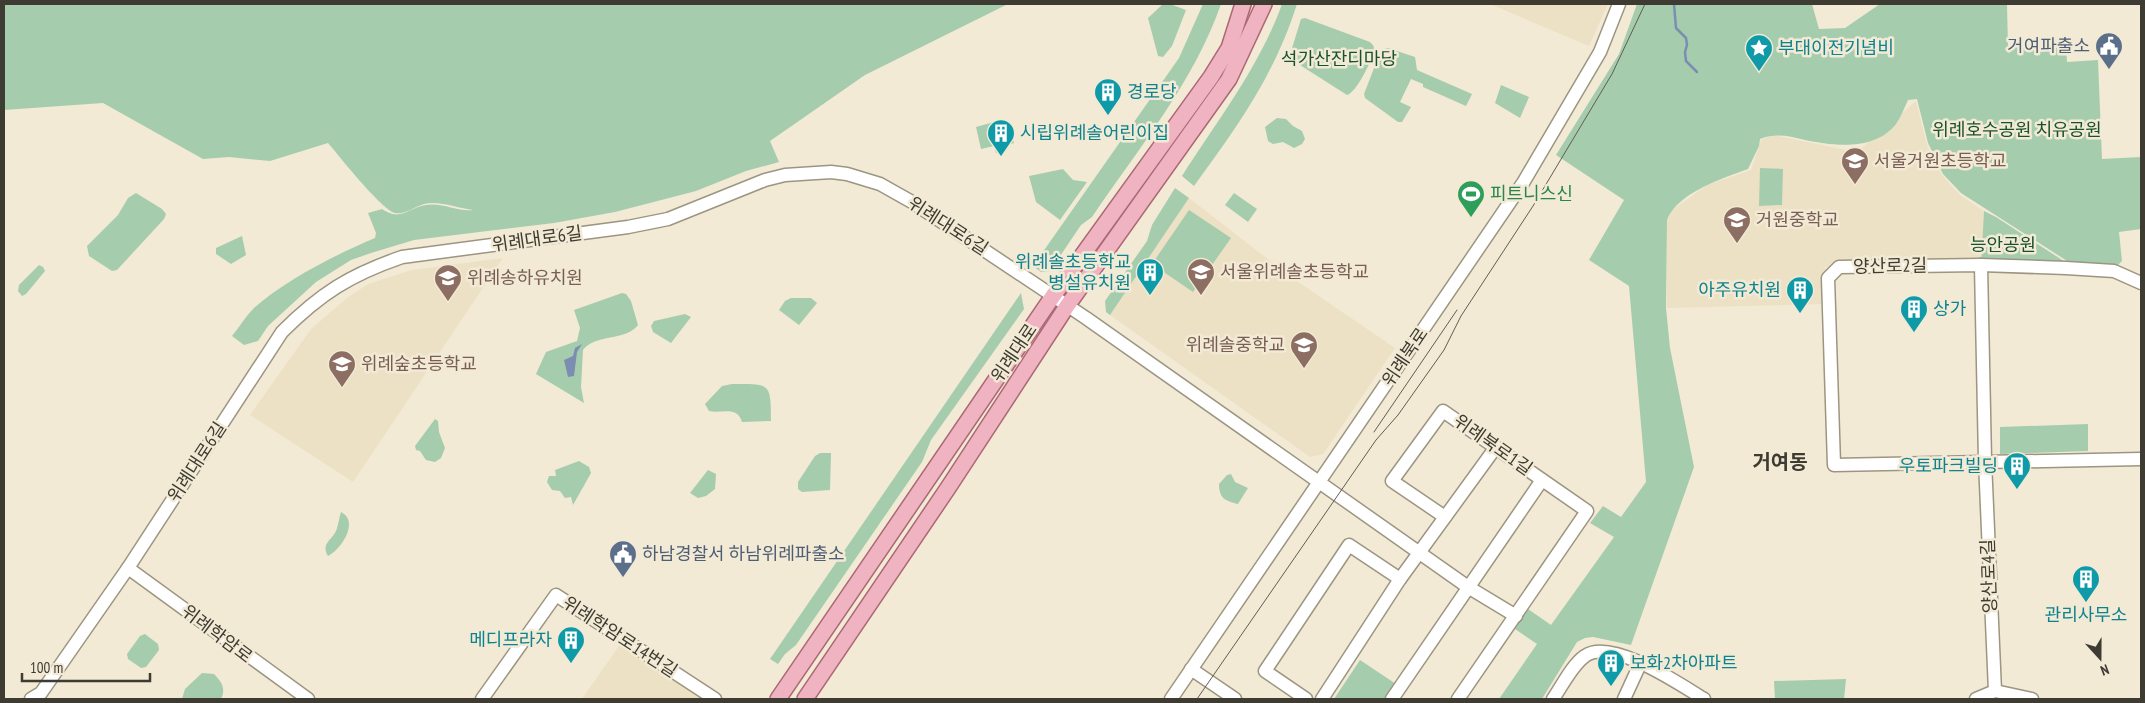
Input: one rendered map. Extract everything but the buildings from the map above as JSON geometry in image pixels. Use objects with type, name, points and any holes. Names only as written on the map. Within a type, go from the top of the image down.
[{"type":"main road","name":"위례대로","points":[[778,699],[1053,296],[1211,77],[1229,48],[1244,4]]},
{"type":"main road","name":"위례대로","points":[[805,699],[948,488],[1067,306],[1229,79],[1264,4]]},
{"type":"street","name":"위례북로","points":[[1171,699],[1524,183],[1600,52],[1619,4]]},
{"type":"street","name":"위례대로6길","points":[[31,699],[41,693],[128,568],[282,332],[311,304],[344,282],[369,269],[402,257],[628,227],[668,219],[765,180],[785,175],[831,172],[847,174],[895,192],[1053,296],[1319,482]]},
{"type":"street","name":"양산로2길","points":[[1985,461],[1834,464],[1828,278],[1839,267],[1981,265],[2114,272],[2141,283]]},
{"type":"street","name":"양산로4길","points":[[1981,265],[1985,461],[1995,690]]},
{"type":"street","name":"위례북로1길","points":[[1445,517],[1392,481],[1443,411],[1587,511],[1458,699]]},
{"type":"street","points":[[1322,699],[1400,579],[1496,448]]},
{"type":"street","points":[[1985,461],[2141,459]]},
{"type":"street","name":"위례북로1길","points":[[1392,699],[1542,480]]},
{"type":"street","points":[[1319,482],[1468,587],[1516,616]]},
{"type":"street","points":[[1306,699],[1265,671],[1349,545],[1400,579]]},
{"type":"street","name":"위례학암로","points":[[128,568],[308,699]]},
{"type":"street","name":"위례학암로14번길","points":[[482,699],[556,595],[715,699]]},
{"type":"street","points":[[1553,699],[1583,657],[1589,653],[1606,652],[1641,662],[1704,699]]},
{"type":"street","points":[[1624,699],[1641,662]]},
{"type":"street","points":[[1192,669],[1235,699]]},
{"type":"street","points":[[1976,699],[1995,690],[2032,699]]},
{"type":"shaded area","points":[[1490,4],[1608,4],[1589,46]]},
{"type":"shaded area","points":[[1916,101],[1927,145],[1942,175],[1960,195],[1984,211],[1981,265],[1825,267],[1826,304],[1667,308],[1667,220],[1671,211],[1707,185],[1751,170],[1761,140],[1773,135],[1851,151],[1862,148]]},
{"type":"shaded area","points":[[1189,198],[1291,277],[1395,348],[1323,454],[1310,457],[1110,315]]},
{"type":"shaded area","name":"위례숲초등학교","points":[[503,258],[353,482],[250,415],[311,329],[347,298],[368,284],[412,270]]},
{"type":"shaded area","points":[[621,643],[704,699],[582,699]]},
{"type":"green space","points":[[4,4],[1008,4],[865,75],[770,141],[779,162],[746,171],[696,191],[615,212],[554,223],[414,240],[371,253],[351,260],[316,282],[268,326],[258,341],[244,345],[232,336],[250,312],[266,298],[311,269],[375,238],[376,233],[368,213],[382,209],[389,213],[400,214],[432,204],[462,210],[473,210],[430,203],[420,205],[406,212],[395,213],[371,193],[328,143],[270,161],[229,157],[203,159],[103,103],[4,110]]},
{"type":"green space","points":[[1163,4],[1170,4],[1186,10],[1172,46],[1163,57],[1158,56],[1148,18]]},
{"type":"green space","points":[[1203,4],[1221,4],[1210,33],[1180,88],[1092,217],[1081,225],[1050,271],[1041,272],[1033,266],[1179,58]]},
{"type":"green space","points":[[1282,4],[1297,4],[1288,30],[1266,77],[1240,121],[1194,186],[1182,176],[1250,71],[1273,27]]},
{"type":"green space","name":"위례호수공원 치유공원","points":[[1637,4],[1812,4],[1819,29],[1845,28],[1880,4],[2007,4],[2008,47],[2066,46],[2067,62],[2098,60],[2102,159],[2141,157],[2141,229],[2119,232],[2122,261],[2114,269],[2075,266],[1961,193],[1943,174],[1928,143],[1917,99],[1908,100],[1898,121],[1887,133],[1866,143],[1828,144],[1782,136],[1760,139],[1759,146],[1748,169],[1714,182],[1690,194],[1672,210],[1667,220],[1666,308],[1670,348],[1694,467],[1631,645],[1593,637],[1585,638],[1577,642],[1542,699],[1499,699],[1537,644],[1515,629],[1528,609],[1551,625],[1614,537],[1590,523],[1603,506],[1621,517],[1646,482],[1629,286],[1589,260],[1624,200],[1556,155],[1619,54]]},
{"type":"green space","name":"석가산잔디마당","points":[[1305,18],[1370,42],[1373,46],[1373,54],[1364,75],[1351,93],[1347,95],[1289,58],[1301,19]]},
{"type":"green space","points":[[1388,48],[1415,57],[1417,70],[1472,94],[1466,106],[1423,87],[1423,84],[1411,79],[1400,102],[1411,107],[1402,122],[1398,122],[1365,98],[1364,94],[1381,50]]},
{"type":"green space","points":[[1501,85],[1529,97],[1520,118],[1495,103]]},
{"type":"green space","points":[[1277,118],[1286,119],[1302,131],[1305,139],[1302,144],[1294,148],[1283,142],[1273,144],[1268,141],[1265,127]]},
{"type":"green space","points":[[1001,120],[1008,123],[1014,143],[1001,147],[1002,151],[996,153],[994,146],[981,149],[976,127]]},
{"type":"green space","points":[[1760,168],[1783,169],[1782,205],[1759,206]]},
{"type":"green space","points":[[1063,169],[1073,180],[1087,182],[1060,220],[1036,202],[1029,176]]},
{"type":"green space","points":[[1175,188],[1189,198],[1110,315],[1106,312],[1105,301],[1147,241],[1152,225]]},
{"type":"green space","points":[[136,193],[162,209],[166,214],[164,219],[117,270],[112,271],[89,256],[87,246],[118,215],[128,198]]},
{"type":"green space","points":[[1234,193],[1257,209],[1248,222],[1225,205]]},
{"type":"green space","points":[[1189,210],[1231,238],[1193,292],[1152,264]]},
{"type":"green space","name":"능안공원","points":[[1984,211],[1996,217],[2076,269],[1981,265]]},
{"type":"green space","points":[[242,236],[246,255],[231,264],[216,254],[216,248]]},
{"type":"green space","points":[[39,265],[45,271],[26,294],[22,296],[18,291],[19,285]]},
{"type":"green space","points":[[622,293],[626,294],[631,301],[638,325],[626,333],[588,345],[583,350],[581,387],[584,403],[536,374],[546,352],[577,341],[580,328],[574,310]]},
{"type":"green space","points":[[1021,293],[1024,309],[931,440],[922,462],[796,645],[785,654],[778,664],[770,659]]},
{"type":"green space","points":[[791,298],[811,298],[817,303],[799,325],[779,310],[785,301]]},
{"type":"green space","points":[[685,314],[691,317],[671,343],[653,332],[651,326],[654,321]]},
{"type":"green space","points":[[754,384],[766,388],[769,392],[771,421],[742,422],[740,417],[733,412],[709,411],[705,404],[722,386]]},
{"type":"green space","points":[[435,419],[438,421],[439,432],[445,448],[441,458],[435,462],[426,460],[420,451],[416,450],[415,446]]},
{"type":"green space","points":[[2088,424],[2088,451],[2000,454],[2000,427]]},
{"type":"green space","points":[[820,453],[831,453],[830,490],[802,492],[798,489],[798,482],[815,456]]},
{"type":"green space","points":[[579,461],[589,467],[591,473],[573,505],[571,497],[565,498],[560,491],[552,490],[547,482],[549,476],[556,476],[555,470]]},
{"type":"green space","points":[[708,470],[716,474],[715,489],[706,496],[698,498],[690,493]]},
{"type":"green space","points":[[1231,474],[1235,482],[1248,488],[1238,504],[1226,500],[1220,493],[1219,484],[1227,475]]},
{"type":"green space","points":[[341,512],[349,522],[349,528],[343,542],[328,556],[326,547],[338,526]]},
{"type":"green space","points":[[145,634],[158,644],[159,650],[146,667],[141,668],[128,659],[127,654],[140,636]]},
{"type":"green space","points":[[1360,660],[1396,684],[1386,699],[1334,699]]},
{"type":"green space","points":[[202,673],[214,674],[219,680],[223,689],[221,699],[182,699],[185,689]]},
{"type":"green space","points":[[1846,679],[1844,699],[1775,699],[1774,681]]},
{"type":"water","points":[[582,344],[577,352],[574,376],[568,377],[564,360],[573,356],[575,348]]},
{"type":"waterway","points":[[1674,4],[1676,28],[1686,38],[1686,61],[1697,72]]},
{"type":"tram line","points":[[1197,699],[1376,440],[1398,415],[1444,350],[1461,316],[1533,206],[1612,74],[1645,4]]},
{"type":"tram line","points":[[1374,432],[1457,310]]},
{"type":"place","name":"거여파출소","points":[[2109,70]]},
{"type":"place","name":"부대이전기념비","points":[[1759,72]]},
{"type":"place","name":"경로당","points":[[1108,116]]},
{"type":"place","name":"시립위례솔어린이집","points":[[1001,157]]},
{"type":"place","name":"서울거원초등학교","points":[[1855,185]]},
{"type":"place","name":"피트니스신","points":[[1471,218]]},
{"type":"place","name":"거원중학교","points":[[1737,244]]},
{"type":"place","name":"위례솔초등학교 병설유치원","points":[[1150,296]]},
{"type":"place","name":"서울위례솔초등학교","points":[[1201,296]]},
{"type":"place","name":"위례송하유치원","points":[[448,302]]},
{"type":"place","name":"아주유치원","points":[[1800,314]]},
{"type":"place","name":"상가","points":[[1914,333]]},
{"type":"place","name":"위례솔중학교","points":[[1304,369]]},
{"type":"place","name":"위례숲초등학교","points":[[342,388]]},
{"type":"place","name":"우토파크빌딩","points":[[2017,490]]},
{"type":"place","name":"하남경찰서 하남위례파출소","points":[[623,578]]},
{"type":"place","name":"관리사무소","points":[[2086,603]]},
{"type":"place","name":"메디프라자","points":[[571,664]]},
{"type":"place","name":"보화2차아파트","points":[[1611,687]]},
{"type":"district","name":"거여동","points":[[1780,462]]}]
